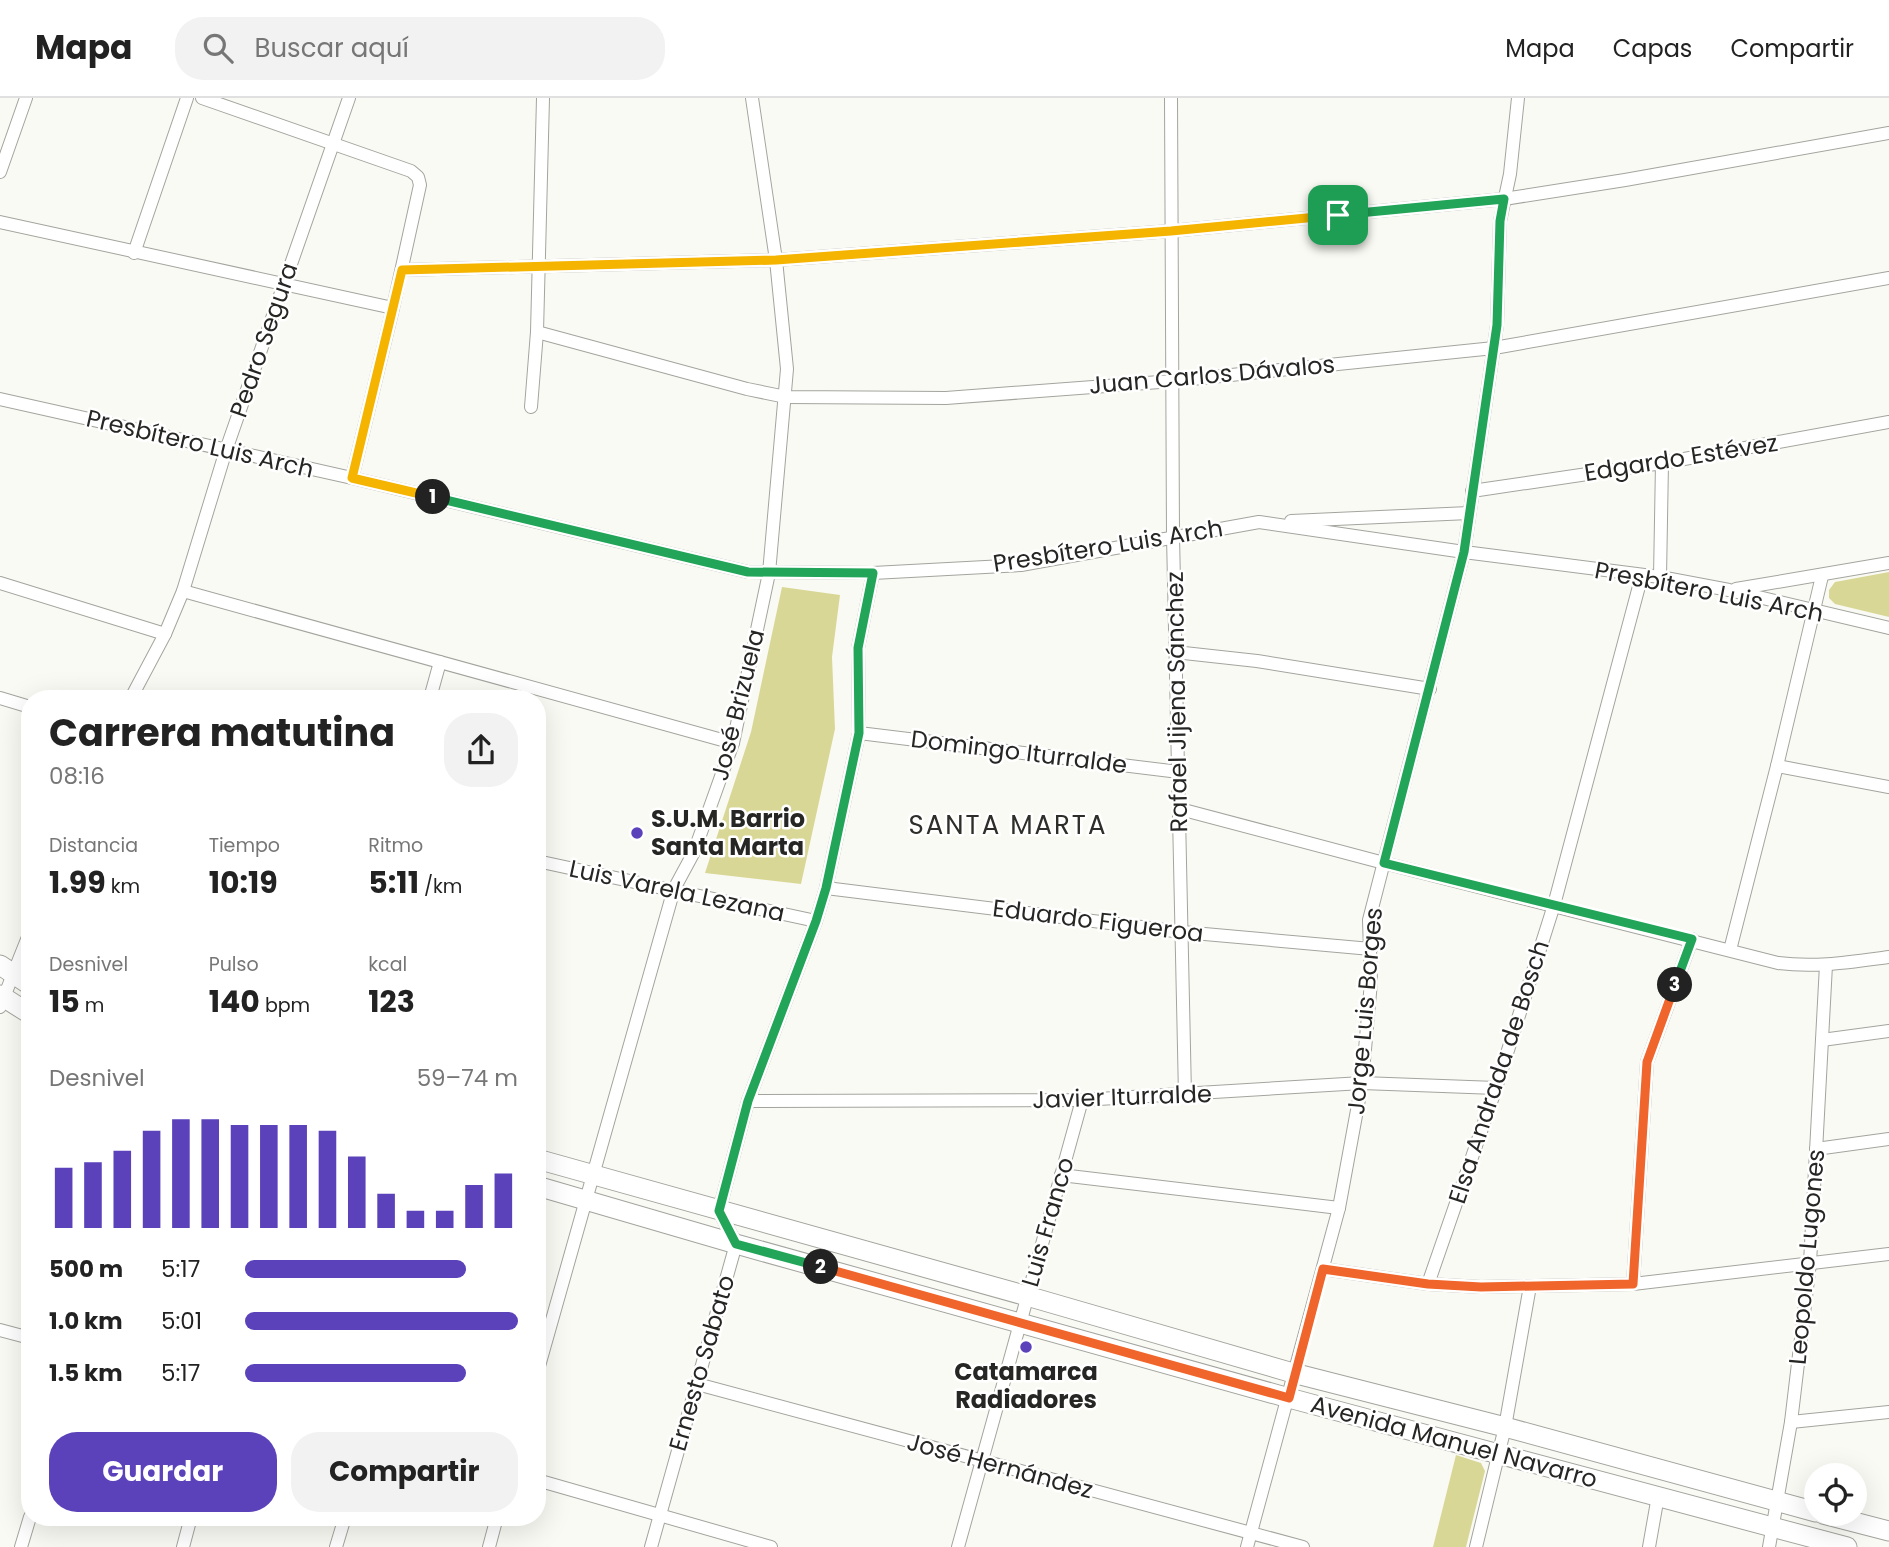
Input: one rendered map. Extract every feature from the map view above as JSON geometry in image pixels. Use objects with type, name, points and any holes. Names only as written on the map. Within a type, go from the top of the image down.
[{"type":"main road","points":[[6,969],[21,979]]},
{"type":"main road","points":[[1,999],[21,1009]]},
{"type":"main road","name":"Avenida Manuel Navarro","points":[[546,1162],[1293,1373],[1505,1427],[1804,1509]]},
{"type":"main road","name":"Avenida Manuel Navarro","points":[[546,1188],[1289,1398],[1847,1547]]},
{"type":"main road","points":[[1867,1525],[1889,1531]]},
{"type":"street","points":[[0,172],[26,98]]},
{"type":"street","points":[[134,253],[187,98]]},
{"type":"street","points":[[202,98],[411,171],[418,177],[420,186],[402,270],[352,478]]},
{"type":"street","name":"Pedro Segura","points":[[135,690],[184,591],[226,450],[349,98]]},
{"type":"street","points":[[531,407],[537,332],[543,98]]},
{"type":"street","name":"José Brizuela","points":[[546,1341],[674,889],[694,852],[733,743],[769,573],[787,369],[776,260],[752,98]]},
{"type":"street","name":"Rafael Jijena Sánchez","points":[[1171,98],[1173,537],[1185,1095]]},
{"type":"street","name":"Jorge Luis Borges","points":[[1247,1547],[1339,1208],[1362,1083],[1371,949],[1369,920],[1464,552],[1497,325],[1500,221],[1510,174],[1518,98]]},
{"type":"street","points":[[402,270],[776,260],[1171,231],[1504,199],[1889,133]]},
{"type":"street","points":[[0,222],[393,308]]},
{"type":"street","name":"Juan Carlos Dávalos","points":[[537,332],[747,389],[786,397],[946,398],[1173,381],[1494,348],[1889,278]]},
{"type":"street","name":"Presbítero Luis Arch","points":[[0,399],[352,478],[748,572],[873,573],[1021,565],[1259,522],[1660,577],[1729,590],[1889,628]]},
{"type":"street","name":"Edgardo Estévez","points":[[1472,491],[1662,463],[1889,422]]},
{"type":"street","points":[[1660,577],[1662,463]]},
{"type":"street","points":[[1259,522],[1469,513]]},
{"type":"street","points":[[1729,590],[1889,563]]},
{"type":"street","points":[[719,1211],[748,1101],[826,888],[859,733],[858,648],[873,573]]},
{"type":"street","name":"Elsa Andrada de Bosch","points":[[1428,1284],[1496,1088],[1554,905],[1642,575]]},
{"type":"street","points":[[1730,950],[1822,576]]},
{"type":"street","points":[[0,583],[165,634]]},
{"type":"street","points":[[184,591],[541,690]]},
{"type":"street","points":[[1175,652],[1257,661],[1430,689]]},
{"type":"street","points":[[432,690],[440,662]]},
{"type":"street","points":[[546,691],[733,743]]},
{"type":"street","points":[[0,698],[21,704]]},
{"type":"street","name":"Domingo Iturralde","points":[[859,733],[1179,772]]},
{"type":"street","points":[[1777,766],[1889,787]]},
{"type":"street","points":[[1180,809],[1778,963],[1826,965],[1889,957]]},
{"type":"street","name":"Luis Varela Lezana","points":[[546,863],[816,921]]},
{"type":"street","name":"Eduardo Figueroa","points":[[826,888],[1182,932],[1371,949]]},
{"type":"street","points":[[1633,1284],[1647,1062],[1692,939]]},
{"type":"street","points":[[1,999],[6,969],[21,946]]},
{"type":"street","name":"Leopoldo Lugones","points":[[1769,1547],[1791,1422],[1810,1263],[1826,965]]},
{"type":"street","points":[[1822,1040],[1889,1031]]},
{"type":"street","name":"Javier Iturralde","points":[[748,1101],[1083,1101],[1362,1083],[1496,1088]]},
{"type":"street","name":"Luis Franco","points":[[958,1547],[1083,1101]]},
{"type":"street","points":[[1816,1149],[1889,1139]]},
{"type":"street","points":[[1061,1175],[1339,1208]]},
{"type":"street","name":"Ernesto Sabato","points":[[651,1547],[736,1244],[719,1211]]},
{"type":"street","points":[[1323,1269],[1428,1284],[1481,1287],[1633,1284],[1889,1254]]},
{"type":"street","points":[[1476,1547],[1505,1427],[1530,1286]]},
{"type":"street","points":[[0,1330],[21,1336]]},
{"type":"street","name":"José Hernández","points":[[696,1384],[1303,1547]]},
{"type":"street","points":[[1791,1422],[1889,1412]]},
{"type":"street","points":[[546,1483],[771,1547]]},
{"type":"street","points":[[1649,1547],[1658,1496]]},
{"type":"street","points":[[21,1547],[27,1526]]},
{"type":"street","points":[[183,1547],[189,1526]]},
{"type":"street","points":[[336,1547],[342,1526]]},
{"type":"street","points":[[489,1547],[495,1526]]},
{"type":"shaded area","points":[[1889,572],[1889,617],[1835,604],[1829,598],[1829,590],[1835,582]]},
{"type":"shaded area","points":[[782,587],[840,595],[832,657],[835,729],[801,884],[705,873],[751,732]]},
{"type":"shaded area","points":[[1456,1455],[1481,1463],[1485,1471],[1466,1547],[1433,1547]]},
{"type":"place","name":"S.U.M. Barrio Santa Marta","points":[[637,833]]},
{"type":"place","name":"Catamarca Radiadores","points":[[1026,1347]]},
{"type":"district","name":"SANTA MARTA","points":[[1008,825]]},
{"type":"route","points":[[1504,199],[1500,221],[1497,325],[1464,552],[1384,863],[1692,939],[1647,1062],[1633,1284],[1481,1287],[1428,1284],[1323,1269],[1293,1373],[1289,1398],[736,1244],[719,1211],[748,1101],[826,888],[859,733],[858,648],[873,573],[748,572],[352,478],[402,270],[776,260],[1171,231],[1338,215],[1504,199]]}]
